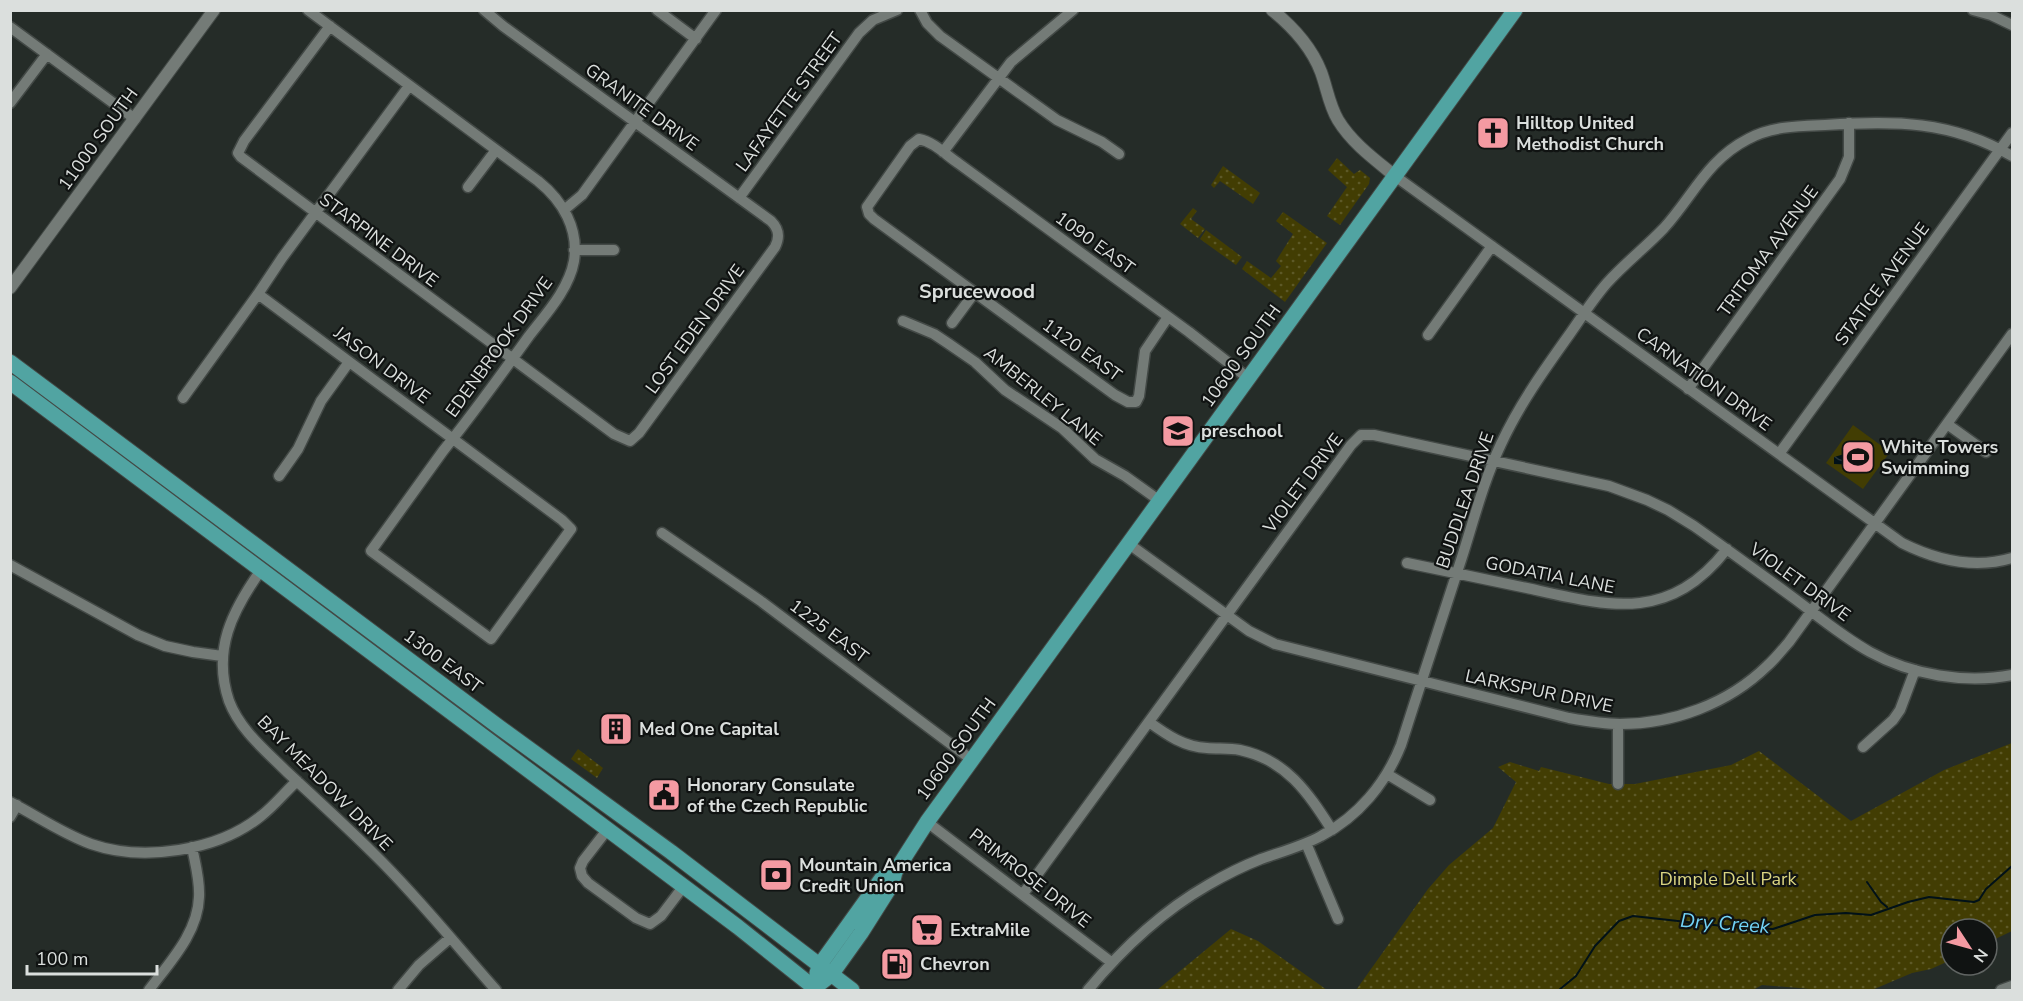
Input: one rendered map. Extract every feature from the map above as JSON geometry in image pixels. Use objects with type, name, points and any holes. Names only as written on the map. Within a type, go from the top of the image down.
[{"type":"main road","name":"10600 SOUTH","points":[[815,989],[825,970],[861,933],[892,884],[895,872],[927,822],[1515,10]]},
{"type":"main road","name":"1300 EAST","points":[[10,362],[680,859],[852,990]]},
{"type":"main road","name":"1300 EAST","points":[[10,382],[738,927],[815,989]]},
{"type":"main road","points":[[261,570],[274,567],[320,599],[342,609]]},
{"type":"street","name":"11000 SOUTH","points":[[10,288],[214,10]]},
{"type":"street","name":"EDENBROOK DRIVE","points":[[308,10],[549,189],[558,199],[572,229],[574,262],[566,284],[371,551],[491,639]]},
{"type":"street","name":"GRANITE DRIVE","points":[[484,10],[774,224],[778,232]]},
{"type":"street","points":[[657,10],[696,39]]},
{"type":"street","points":[[564,210],[582,195],[716,10]]},
{"type":"street","name":"LAFAYETTE STREET","points":[[739,198],[859,33],[880,13],[897,10]]},
{"type":"street","points":[[920,10],[933,30],[998,78],[1057,120],[1102,142],[1119,154]]},
{"type":"street","points":[[943,152],[998,78],[1025,49],[1073,10]]},
{"type":"street","points":[[1272,10],[1299,34],[1309,48],[1321,71],[1337,119],[1354,142],[1395,176]]},
{"type":"street","points":[[1973,10],[2013,25]]},
{"type":"street","name":"STARPINE DRIVE","points":[[330,26],[244,141],[238,153],[315,213],[614,434],[630,441]]},
{"type":"street","points":[[10,27],[135,118]]},
{"type":"street","points":[[10,103],[47,54]]},
{"type":"street","points":[[183,398],[315,213],[410,86]]},
{"type":"street","name":"BUDDLEA DRIVE","points":[[1088,990],[1111,962],[1155,922],[1207,885],[1258,860],[1306,843],[1332,830],[1364,804],[1387,774],[1401,745],[1493,461],[1513,419],[1526,397],[1607,283],[1665,226],[1709,168],[1734,146],[1750,137],[1776,129],[1849,123],[1922,124],[1950,130],[2001,149],[2013,156]]},
{"type":"street","name":"TRITOMA AVENUE","points":[[1688,388],[1840,179],[1849,157],[1849,123]]},
{"type":"street","name":"STATICE AVENUE","points":[[1779,454],[2013,133]]},
{"type":"street","name":"1090 EAST","points":[[867,211],[872,198],[906,151],[919,139],[929,143],[1248,378]]},
{"type":"street","points":[[468,187],[496,150]]},
{"type":"street","name":"CARNATION DRIVE","points":[[1395,176],[1902,543],[1922,553],[1943,559],[1985,562],[2013,558]]},
{"type":"street","name":"1120 EAST","points":[[867,211],[1128,402],[1136,402],[1140,390],[1144,351],[1168,317]]},
{"type":"street","name":"LOST EDEN DRIVE","points":[[630,441],[639,433],[776,247],[778,232]]},
{"type":"street","points":[[1428,335],[1492,246]]},
{"type":"street","points":[[574,250],[614,250]]},
{"type":"street","points":[[952,323],[975,292]]},
{"type":"street","name":"JASON DRIVE","points":[[258,294],[571,529],[491,639]]},
{"type":"street","name":"AMBERLEY LANE","points":[[903,321],[924,329],[975,362],[1005,390],[1062,428],[1095,459],[1125,476],[1160,501]]},
{"type":"street","name":"LARKSPUR DRIVE","points":[[1129,544],[1249,631],[1275,644],[1569,718],[1618,724],[1651,722],[1683,715],[1713,704],[1741,688],[1767,667],[1789,642],[2013,334]]},
{"type":"street","points":[[279,476],[302,443],[321,401],[349,362]]},
{"type":"street","points":[[1947,424],[1986,452]]},
{"type":"street","name":"VIOLET DRIVE","points":[[1023,894],[1351,445],[1361,435],[1374,435],[1590,481],[1626,491],[1668,510],[1727,549],[1869,651],[1888,661],[1915,670],[1956,678],[1994,678],[2013,675]]},
{"type":"street","name":"1225 EAST","points":[[662,533],[762,602],[972,760]]},
{"type":"street","name":"GODATIA LANE","points":[[1407,563],[1593,602],[1625,605],[1662,598],[1678,592],[1706,573],[1727,549]]},
{"type":"street","points":[[10,565],[138,635],[165,646],[222,656]]},
{"type":"street","name":"BAY MEADOW DRIVE","points":[[261,570],[237,606],[225,639],[222,656],[225,686],[234,713],[256,741],[382,862],[496,990]]},
{"type":"street","points":[[1863,747],[1888,725],[1900,710],[1915,670]]},
{"type":"street","points":[[1149,722],[1178,742],[1206,748],[1241,751],[1275,764],[1294,778],[1304,789],[1332,830]]},
{"type":"street","points":[[1618,724],[1618,784]]},
{"type":"street","points":[[1387,774],[1430,800]]},
{"type":"street","points":[[10,817],[14,803],[74,836],[111,850],[153,853],[217,840],[241,830],[262,816],[297,781]]},
{"type":"street","name":"PRIMROSE DRIVE","points":[[927,822],[1111,962]]},
{"type":"street","points":[[607,830],[583,861],[580,868],[582,876],[636,918],[650,924],[661,916],[683,886]]},
{"type":"street","points":[[1306,843],[1338,919]]},
{"type":"street","points":[[149,990],[186,938],[195,919],[200,899],[192,846]]},
{"type":"street","points":[[398,990],[419,965],[450,938]]},
{"type":"street","points":[[2001,990],[2013,986]]},
{"type":"green space","points":[[1337,158],[1354,174],[1360,170],[1370,178],[1369,184],[1340,225],[1327,216],[1347,187],[1328,170]]},
{"type":"green space","points":[[1223,166],[1260,193],[1253,204],[1220,181],[1214,188],[1211,185]]},
{"type":"green space","points":[[1193,208],[1197,211],[1191,219],[1205,229],[1198,238],[1180,224]]},
{"type":"green space","points":[[1283,212],[1327,243],[1285,302],[1242,269],[1247,261],[1271,278],[1281,266],[1276,261],[1293,234],[1276,221]]},
{"type":"green space","points":[[1206,230],[1242,257],[1236,265],[1200,239]]},
{"type":"green space","name":"White Towers Swimming","points":[[1853,425],[1890,452],[1863,489],[1826,463]]},
{"type":"green space","name":"Dimple Dell Park","points":[[2012,743],[2012,931],[1999,937],[1999,917],[1939,917],[1939,965],[1931,969],[1912,973],[1872,990],[1823,990],[1762,985],[1753,990],[1356,990],[1428,889],[1449,865],[1493,828],[1516,782],[1498,767],[1510,762],[1539,771],[1541,767],[1609,784],[1635,784],[1731,765],[1759,751],[1851,821],[1944,770]]},
{"type":"green space","points":[[578,749],[603,768],[597,778],[571,759]]},
{"type":"green space","points":[[1231,929],[1258,941],[1327,990],[1157,990]]},
{"type":"water","points":[[1855,451],[1857,465],[1834,464],[1834,457]]},
{"type":"waterway","name":"Dry Creek","points":[[1559,990],[1576,976],[1595,946],[1619,921],[1633,916],[1773,929],[1815,915],[1846,913],[1871,915],[1929,897],[1974,902],[1979,900],[1986,889],[2012,866]]},
{"type":"waterway","points":[[1867,882],[1887,907]]},
{"type":"place","name":"Hilltop United Methodist Church","points":[[1493,133]]},
{"type":"place","name":"preschool","points":[[1178,431]]},
{"type":"place","name":"White Towers Swimming","points":[[1858,457]]},
{"type":"place","name":"Med One Capital","points":[[616,729]]},
{"type":"place","name":"Honorary Consulate of the Czech Republic","points":[[664,795]]},
{"type":"place","name":"Mountain America Credit Union","points":[[776,875]]},
{"type":"place","name":"ExtraMile","points":[[927,930]]},
{"type":"place","name":"Chevron","points":[[897,964]]},
{"type":"district","name":"Sprucewood","points":[[977,291]]}]
